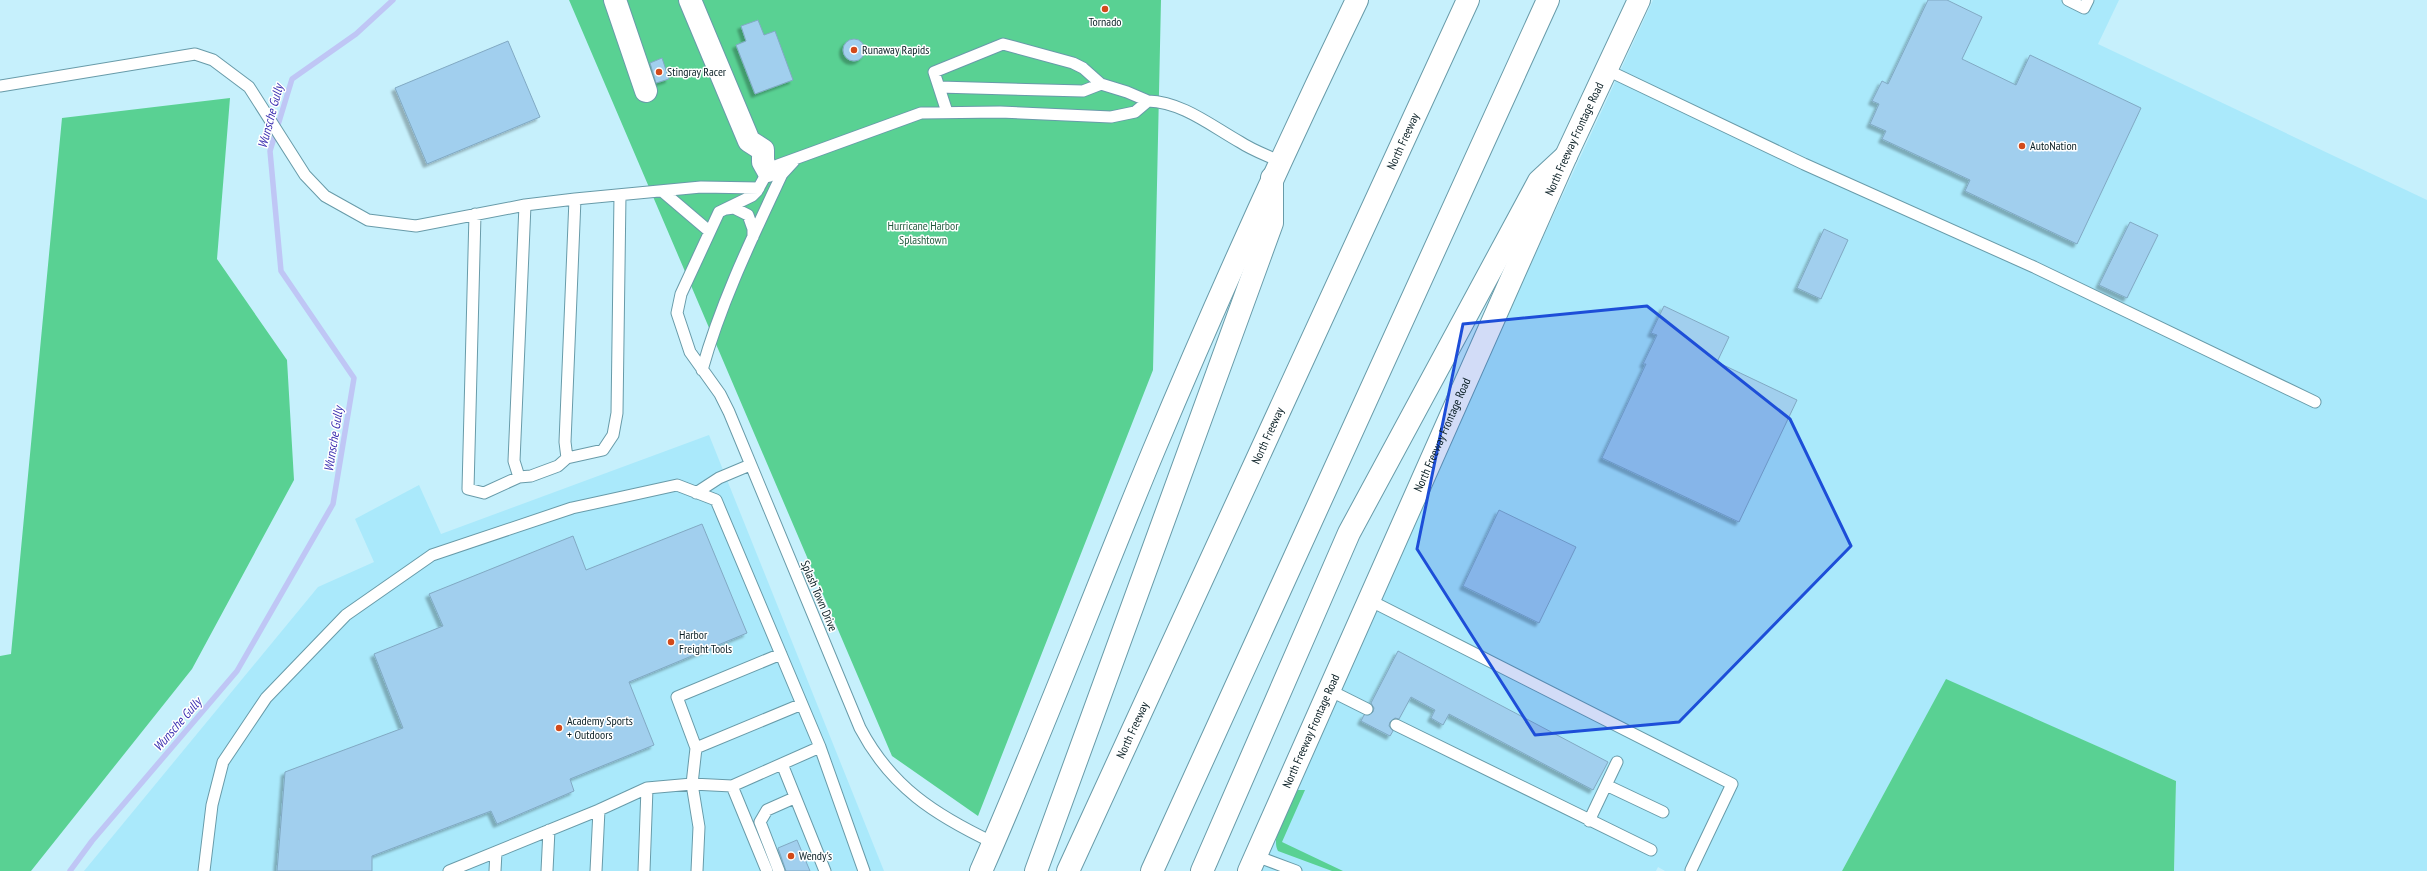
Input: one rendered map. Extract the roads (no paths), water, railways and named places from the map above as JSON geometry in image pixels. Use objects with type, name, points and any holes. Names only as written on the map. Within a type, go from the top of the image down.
[{"type":"main road","points":[[615,0],[646,91]]},
{"type":"main road","points":[[690,0],[749,141],[763,150],[763,180]]},
{"type":"main road","points":[[982,871],[1156,445],[1275,170],[1357,0]]},
{"type":"main road","name":"North Freeway","points":[[1068,871],[1468,0]]},
{"type":"main road","points":[[1152,871],[1548,0]]},
{"type":"main road","name":"North Freeway Frontage Road","points":[[1252,864],[1566,156],[1639,0]]},
{"type":"main road","points":[[1202,871],[1349,533],[1539,181],[1566,156]]},
{"type":"main road","points":[[1036,871],[1272,223],[1275,170]]},
{"type":"lane","points":[[2068,0],[2084,8],[2088,0]]},
{"type":"lane","points":[[946,112],[934,72],[1003,44],[1074,63],[1083,68],[1101,84],[1127,92],[1148,101],[1162,101],[1178,107],[1242,144],[1275,170]]},
{"type":"lane","points":[[0,86],[195,54],[213,60],[249,87],[305,175],[325,196],[368,220],[416,226],[525,205],[763,180]]},
{"type":"lane","points":[[1607,70],[1854,187],[2021,261],[2315,402]]},
{"type":"lane","points":[[939,87],[1083,91],[1101,84]]},
{"type":"lane","points":[[702,370],[721,310],[782,174],[797,159],[806,154],[921,113],[946,112],[1111,117],[1135,112],[1148,101]]},
{"type":"lane","points":[[662,191],[709,231],[723,209],[752,196],[763,180],[806,154]]},
{"type":"lane","points":[[475,214],[468,489],[484,493],[519,477],[531,476],[558,466],[567,458],[603,450],[613,436],[616,421],[620,195]]},
{"type":"lane","points":[[567,458],[565,442],[575,199]]},
{"type":"lane","points":[[519,477],[514,461],[525,205]]},
{"type":"lane","points":[[723,209],[734,208],[748,215],[753,229],[753,239]]},
{"type":"lane","name":"Splash Town Drive","points":[[709,231],[682,294],[677,313],[690,352],[720,394],[860,728],[873,752],[890,774],[922,802],[958,826],[994,843]]},
{"type":"lane","points":[[696,492],[719,478],[750,465]]},
{"type":"lane","points":[[204,871],[212,805],[223,762],[266,698],[346,615],[432,555],[572,508],[677,485],[716,500],[820,747],[864,871]]},
{"type":"lane","points":[[1369,600],[1732,784],[1691,870]]},
{"type":"lane","points":[[697,871],[699,827],[692,784],[696,748],[677,697],[781,654]]},
{"type":"lane","points":[[1329,690],[1367,709]]},
{"type":"lane","points":[[696,748],[802,704]]},
{"type":"lane","points":[[1396,725],[1651,850]]},
{"type":"lane","points":[[449,871],[599,810],[647,788],[692,784],[732,786],[820,747]]},
{"type":"lane","points":[[1589,820],[1617,762]]},
{"type":"lane","points":[[782,764],[794,798],[825,871]]},
{"type":"lane","points":[[1606,785],[1663,812]]},
{"type":"lane","points":[[732,786],[767,871]]},
{"type":"lane","points":[[644,871],[647,788]]},
{"type":"lane","points":[[779,871],[760,822],[767,810],[794,798]]},
{"type":"lane","points":[[596,871],[599,810]]},
{"type":"lane","points":[[547,871],[549,830]]},
{"type":"lane","points":[[495,871],[496,852]]},
{"type":"lane","points":[[1252,864],[1296,871]]},
{"type":"waterway","name":"Wunsche Gully","points":[[70,871],[92,841],[237,671],[333,504],[354,378],[281,271],[270,151],[292,79],[356,34],[393,0]]},
{"type":"place","name":"Tornado","points":[[1105,9]]},
{"type":"place","name":"Runaway Rapids","points":[[854,50]]},
{"type":"place","name":"Stingray Racer","points":[[659,72]]},
{"type":"place","name":"AutoNation","points":[[2022,146]]},
{"type":"place","name":"Harbor Freight Tools","points":[[671,642]]},
{"type":"place","name":"Academy Sports + Outdoors","points":[[559,728]]},
{"type":"place","name":"Wendy's","points":[[791,856]]},
{"type":"park label","name":"Hurricane Harbor Splashtown","points":[[923,233]]}]
